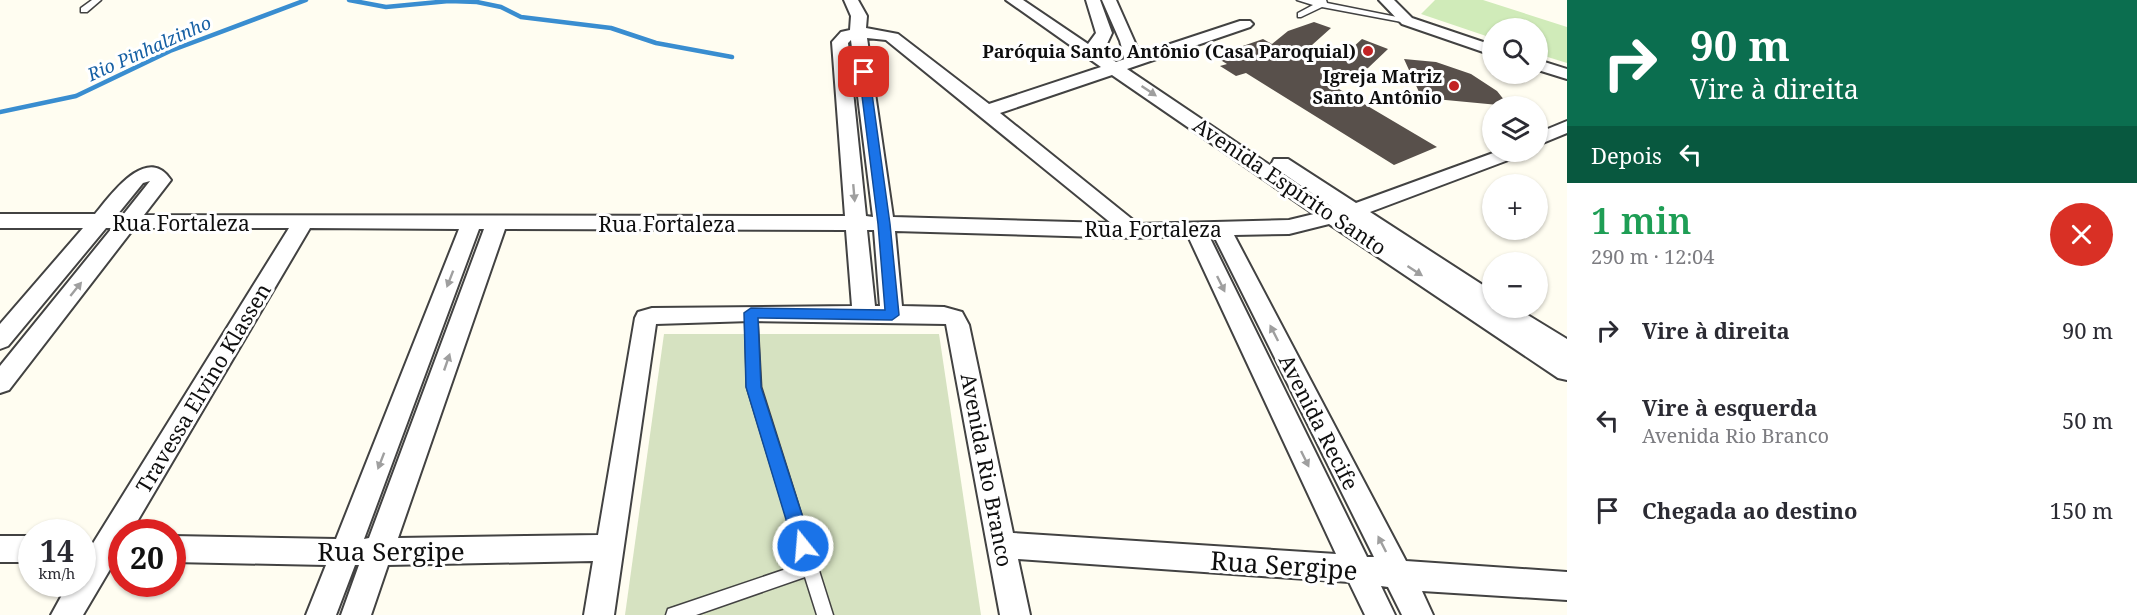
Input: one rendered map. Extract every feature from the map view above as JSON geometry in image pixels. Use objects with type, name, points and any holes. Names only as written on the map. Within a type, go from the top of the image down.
[{"type":"street","points":[[599,615],[646,318],[751,313],[892,315],[884,224],[858,33],[859,16],[850,0]]},
{"type":"street","name":"Avenida Espírito Santo","points":[[1013,0],[1125,66],[1210,123],[1353,211],[1482,295]]},
{"type":"street","name":"Avenida Espírito Santo","points":[[1034,0],[1094,47]]},
{"type":"street","points":[[1093,0],[1104,33],[1094,47]]},
{"type":"street","points":[[1109,0],[1128,42],[1125,66]]},
{"type":"street","points":[[1386,0],[1407,21],[1482,47]]},
{"type":"street","points":[[987,111],[1245,24]]},
{"type":"street","points":[[864,314],[840,42],[847,35],[876,33],[892,37],[987,111],[1133,231]]},
{"type":"street","points":[[1548,67],[1567,74]]},
{"type":"street","points":[[846,111],[869,110]]},
{"type":"street","name":"Avenida Espírito Santo","points":[[1210,123],[1333,217],[1536,340],[1567,351]]},
{"type":"street","points":[[1548,135],[1566,127]]},
{"type":"street","points":[[851,158],[876,158]]},
{"type":"street","name":"Rua Fortaleza","points":[[0,221],[302,224],[856,223],[1133,231],[1289,227],[1353,211],[1485,162]]},
{"type":"street","points":[[0,340],[136,179],[145,175],[157,175],[161,180],[129,223],[0,383]]},
{"type":"street","name":"Travessa Elvino Klassen","points":[[66,615],[103,549],[302,224]]},
{"type":"street","points":[[356,615],[461,323],[484,224]]},
{"type":"street","points":[[321,615],[433,323],[484,224]]},
{"type":"street","name":"Avenida Recife","points":[[1208,230],[1380,615]]},
{"type":"street","name":"Avenida Recife","points":[[1208,230],[1418,615]]},
{"type":"street","points":[[22,314],[55,315]]},
{"type":"street","name":"Avenida Rio Branco","points":[[892,315],[944,315],[954,318],[958,325],[1015,615]]},
{"type":"street","name":"Avenida Espírito Santo","points":[[1511,318],[1567,371]]},
{"type":"street","points":[[433,323],[461,323]]},
{"type":"street","points":[[406,394],[436,394]]},
{"type":"street","name":"Rua Sergipe","points":[[1002,544],[1567,586]]},
{"type":"street","name":"Rua Sergipe","points":[[186,549],[380,552],[610,548]]},
{"type":"street","points":[[0,549],[18,549]]},
{"type":"lane","points":[[84,10],[97,0]]},
{"type":"lane","points":[[1301,0],[1324,2],[1407,21]]},
{"type":"lane","points":[[1332,0],[1407,21]]},
{"type":"lane","points":[[1301,15],[1324,2]]},
{"type":"lane","points":[[751,313],[754,387],[825,615]]},
{"type":"lane","points":[[674,615],[810,568]]},
{"type":"green space","points":[[1435,0],[1483,0],[1539,18],[1482,18],[1482,35],[1421,14]]},
{"type":"green space","points":[[1548,21],[1567,27],[1567,63],[1548,57]]},
{"type":"green space","points":[[664,334],[939,334],[981,615],[625,615]]},
{"type":"building","points":[[1314,22],[1331,28],[1312,45],[1339,60],[1362,39],[1388,49],[1368,68],[1327,82],[1437,147],[1394,165],[1246,73],[1236,76],[1220,66],[1227,64],[1214,56],[1263,39],[1272,44],[1288,31]]},
{"type":"building","name":"Igreja Matriz Santo Antônio","points":[[1404,59],[1436,62],[1471,74],[1501,96],[1482,96],[1482,103],[1435,99],[1419,92]]},
{"type":"waterway","name":"Rio Pinhalzinho","points":[[0,112],[76,96],[170,51],[306,0]]},
{"type":"waterway","name":"Rio Pinhalzinho","points":[[349,0],[386,7],[449,1],[477,2],[501,7],[521,17],[611,28],[656,43],[732,57]]},
{"type":"place","name":"Paróquia Santo Antônio (Casa Paroquial)","points":[[1368,51]]},
{"type":"place","name":"Igreja Matriz Santo Antônio","points":[[1454,86]]},
{"type":"route","points":[[803,546],[754,387],[751,313],[892,315],[884,224],[864,72]]}]
